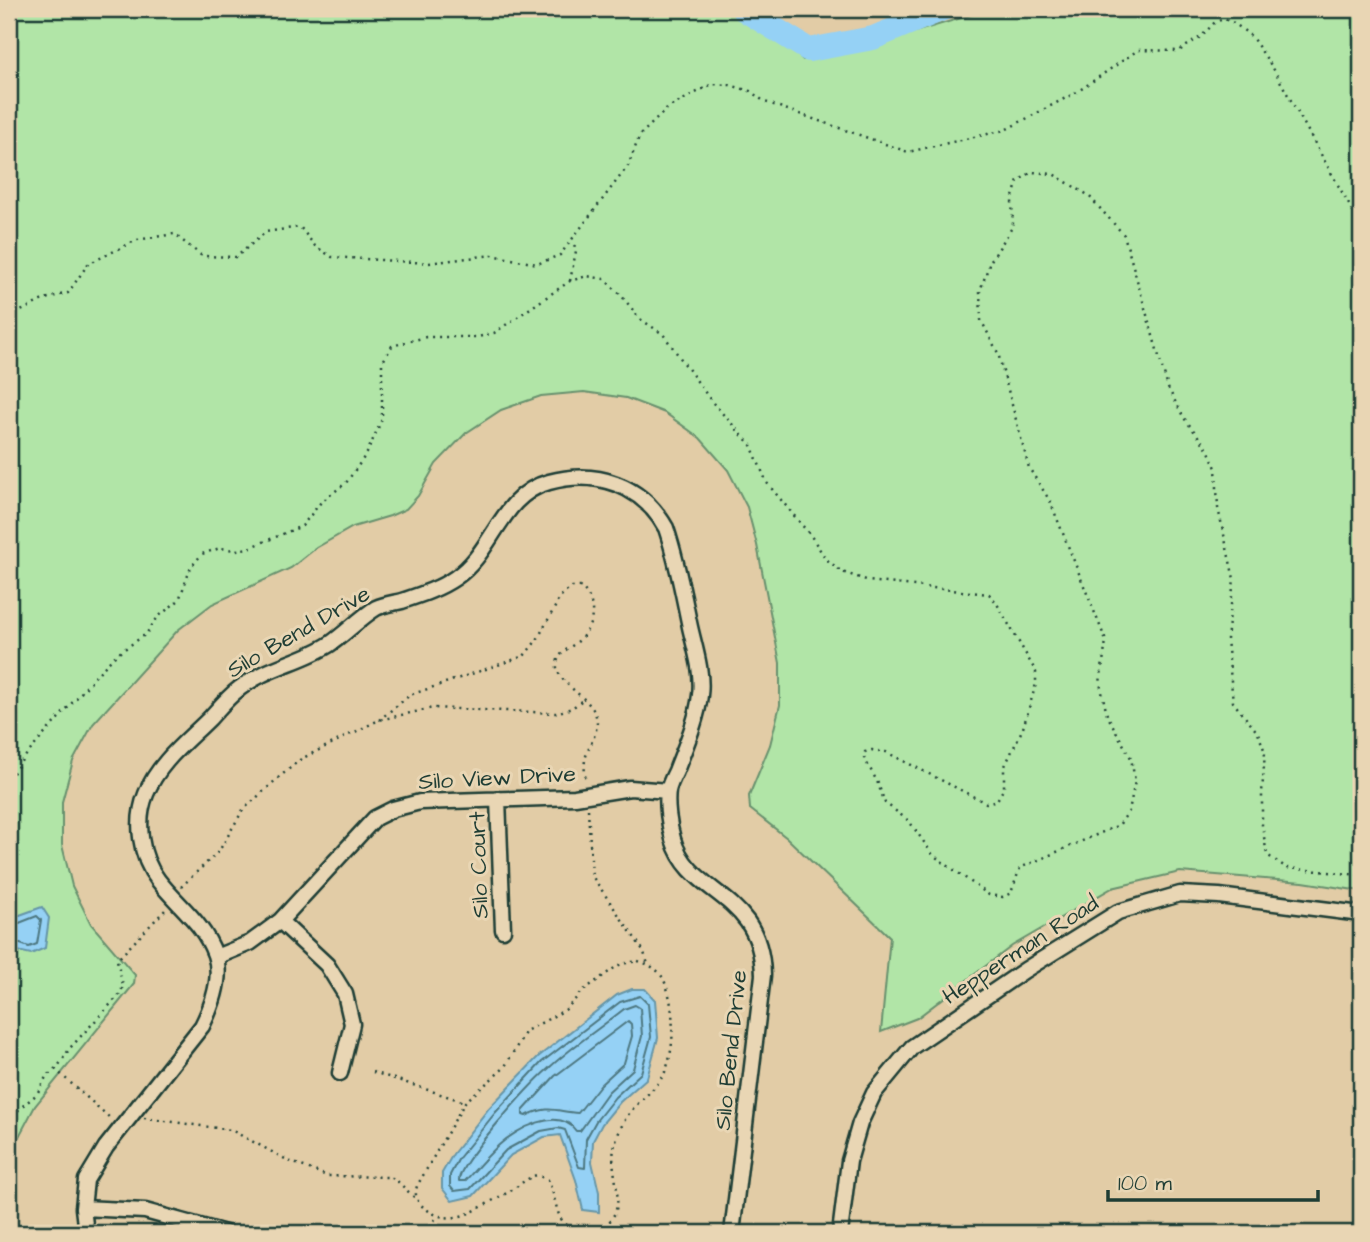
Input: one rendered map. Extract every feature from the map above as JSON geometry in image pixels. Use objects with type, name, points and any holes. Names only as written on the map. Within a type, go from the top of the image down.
[{"type":"street","name":"Silo Bend Drive","points":[[86,1233],[83,1208],[86,1180],[106,1147],[202,1026],[211,1008],[216,988],[216,957],[198,922],[157,878],[142,848],[140,818],[146,794],[161,767],[239,688],[329,645],[377,608],[438,588],[458,576],[472,565],[483,551],[510,506],[529,491],[545,483],[583,477],[620,485],[641,496],[657,511],[666,528],[697,661],[701,694],[668,791],[673,840],[692,870],[737,908],[750,923],[763,957],[764,975],[732,1233]]},
{"type":"street","name":"Silo View Drive","points":[[216,957],[250,943],[280,921],[375,818],[393,809],[420,802],[575,797],[630,788],[668,791]]},
{"type":"street","name":"Silo Court","points":[[499,799],[503,930]]},
{"type":"street","name":"Hepperman Road","points":[[840,1233],[849,1161],[860,1123],[874,1093],[912,1047],[1025,970],[1118,912],[1180,894],[1219,896],[1361,914]]},
{"type":"street","points":[[280,921],[327,965],[345,994],[352,1024],[340,1073]]},
{"type":"street","points":[[83,1208],[145,1211],[225,1233]]},
{"type":"path","points":[[9,317],[45,299],[68,293],[88,264],[137,240],[174,234],[202,256],[236,257],[266,232],[300,227],[315,246],[332,257],[429,263],[492,255],[537,264],[560,255],[573,239],[628,166],[640,135],[668,108],[712,84],[730,85],[750,91],[765,102],[908,152],[1005,130],[1077,92],[1138,50],[1179,51],[1202,36],[1215,22],[1224,19],[1251,36],[1273,68],[1353,212],[1361,220]]},
{"type":"path","points":[[9,779],[22,760],[100,671],[116,655],[146,635],[158,617],[179,600],[191,567],[202,554],[220,548],[249,548],[302,526],[321,502],[346,483],[367,453],[382,419],[382,363],[391,346],[426,337],[478,337],[495,333],[570,281],[587,276],[604,279],[621,295],[639,319],[663,334],[712,402],[751,445],[767,483],[811,536],[825,559],[842,572],[869,581],[989,594],[996,602],[1036,672],[1036,684],[1023,728],[1004,768],[1004,788],[997,800],[986,803],[886,752],[872,750],[865,752],[864,758],[885,803],[909,821],[933,855],[989,895],[1003,897],[1011,893],[1020,868],[1119,825],[1129,811],[1135,781],[1131,758],[1107,715],[1100,683],[1106,641],[1050,501],[1029,468],[998,353],[981,320],[980,291],[990,261],[1013,226],[1012,200],[1018,181],[1032,172],[1053,174],[1088,195],[1124,235],[1168,388],[1184,418],[1209,449],[1216,468],[1218,508],[1234,579],[1227,639],[1233,702],[1258,733],[1265,752],[1262,825],[1267,855],[1287,867],[1361,875]]},
{"type":"path","points":[[570,281],[576,251],[573,239]]},
{"type":"path","points":[[178,890],[219,851],[243,810],[301,759],[379,720],[410,695],[524,656],[537,640],[561,596],[567,590],[577,587],[581,587],[589,596],[592,620],[583,637],[562,653],[557,670],[560,678],[585,698],[597,719],[585,763],[586,785]]},
{"type":"path","points":[[379,720],[433,708],[556,713],[572,708],[585,698]]},
{"type":"path","points":[[141,1117],[231,1130],[289,1161],[327,1176],[390,1177],[437,1216],[449,1219],[463,1216],[537,1175],[548,1180],[558,1216],[564,1223],[596,1232],[611,1218],[618,1202],[614,1169],[616,1142],[631,1111],[651,1092],[665,1073],[671,1048],[672,1016],[662,976],[648,964],[643,950],[592,876],[588,804]]},
{"type":"path","points":[[9,1130],[19,1109],[37,1094],[46,1077],[121,992],[123,985],[117,960],[170,905]]},
{"type":"path","points":[[417,1200],[417,1186],[465,1102],[504,1068],[522,1035],[531,1027],[565,1010],[584,990],[612,969],[631,962],[648,964]]},
{"type":"path","points":[[55,1069],[115,1122]]},
{"type":"path","points":[[373,1072],[465,1102]]},
{"type":"path","points":[[427,1233],[437,1216]]},
{"type":"green space","points":[[9,9],[727,9],[776,35],[803,60],[858,49],[991,9],[1361,9],[1361,891],[1303,882],[1180,872],[1112,888],[1012,946],[917,1018],[881,1032],[890,937],[787,838],[750,809],[749,796],[770,745],[780,705],[780,663],[747,507],[728,470],[700,438],[665,413],[626,398],[584,392],[541,396],[501,410],[466,433],[436,464],[418,496],[406,509],[353,527],[316,548],[291,568],[212,604],[178,630],[93,724],[73,761],[62,802],[62,845],[72,886],[91,924],[135,975],[134,984],[35,1106],[15,1144],[9,1171]]},
{"type":"water","points":[[42,907],[49,918],[45,948],[31,954],[13,950],[9,923],[17,916]]},
{"type":"water","points":[[632,989],[645,989],[655,1000],[658,1038],[647,1078],[620,1102],[602,1124],[593,1141],[592,1162],[599,1192],[599,1212],[583,1210],[576,1180],[560,1135],[544,1137],[511,1155],[473,1196],[452,1201],[442,1188],[442,1173],[453,1154],[489,1108],[538,1057],[617,995]]},
{"type":"waterway","points":[[743,9],[809,50],[873,38],[943,9]]}]
